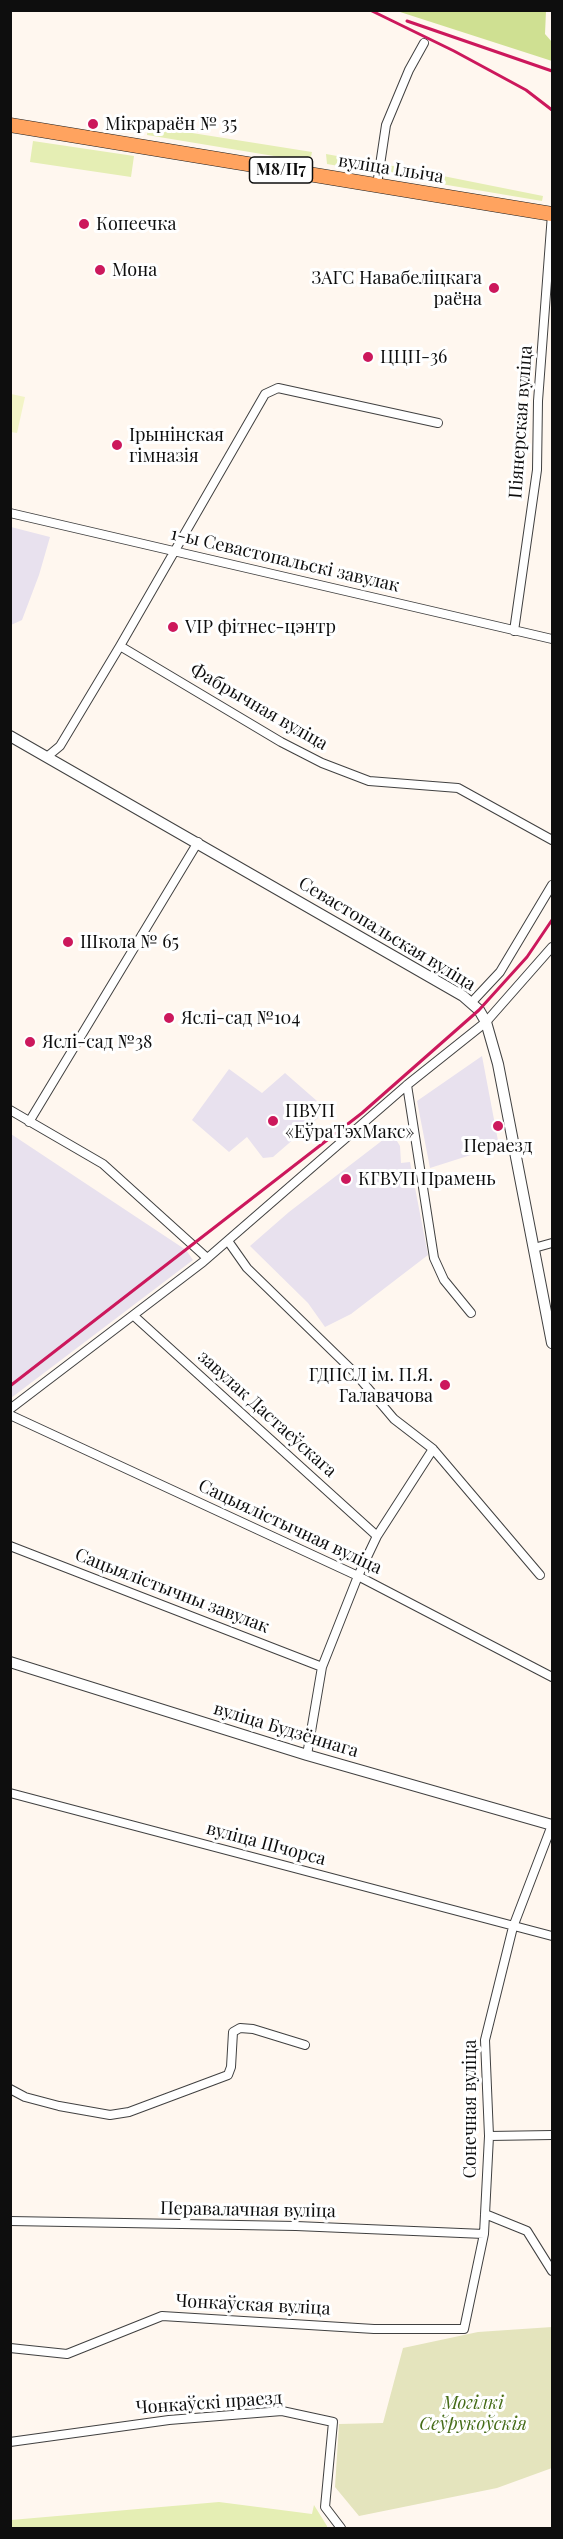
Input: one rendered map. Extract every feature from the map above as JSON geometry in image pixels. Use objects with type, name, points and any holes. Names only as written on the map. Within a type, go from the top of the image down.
[{"type":"main road","name":"вуліца Ільіча","points":[[10,125],[552,214]]},
{"type":"street","points":[[377,185],[386,125],[409,70],[424,43]]},
{"type":"street","name":"Піянерская вуліца","points":[[514,631],[537,470],[538,401],[552,214]]},
{"type":"street","points":[[48,756],[60,746],[120,646],[265,394],[278,388],[438,423]]},
{"type":"street","name":"1-ы Севастопальскі завулак","points":[[10,513],[552,639]]},
{"type":"street","name":"Фабрычная вуліца","points":[[120,646],[281,742],[322,763],[369,781],[458,788],[552,840]]},
{"type":"street","name":"Севастопальская вуліца","points":[[10,736],[464,996],[471,1003],[486,1022],[498,1064],[552,1343]]},
{"type":"street","points":[[29,1122],[198,842]]},
{"type":"street","points":[[471,1003],[500,972],[552,885]]},
{"type":"street","points":[[10,1408],[205,1260],[407,1085],[486,1022],[552,947]]},
{"type":"street","points":[[407,1085],[434,1258],[444,1280],[471,1313]]},
{"type":"street","points":[[10,1110],[103,1164],[205,1260]]},
{"type":"street","points":[[228,1241],[247,1268],[355,1373],[394,1419],[433,1449],[540,1575]]},
{"type":"street","points":[[534,1248],[552,1243]]},
{"type":"street","name":"завулак Дастаеўскага","points":[[134,1316],[377,1536]]},
{"type":"street","name":"Сацыялістычная вуліца","points":[[10,1415],[358,1576],[552,1677]]},
{"type":"street","points":[[307,1755],[322,1667],[358,1576],[377,1536],[433,1449]]},
{"type":"street","name":"Сацыялістычны завулак","points":[[10,1545],[322,1667]]},
{"type":"street","name":"вуліца Будзённага","points":[[10,1662],[307,1755],[552,1826]]},
{"type":"street","name":"вуліца Шчорса","points":[[10,1793],[552,1936]]},
{"type":"street","name":"Сонечная вуліца","points":[[464,2329],[484,2234],[489,2136],[485,2040],[513,1927],[552,1826]]},
{"type":"street","points":[[10,2089],[25,2097],[59,2106],[110,2115],[129,2112],[228,2075],[231,2067],[233,2032],[240,2028],[305,2045]]},
{"type":"street","points":[[489,2136],[552,2135]]},
{"type":"street","points":[[485,2214],[527,2231],[552,2271]]},
{"type":"street","name":"Перавалачная вуліца","points":[[10,2221],[296,2226],[484,2234]]},
{"type":"street","name":"Чонкаўская вуліца","points":[[10,2348],[67,2354],[162,2316],[374,2329],[464,2329]]},
{"type":"street","name":"Чонкаўскі праезд","points":[[10,2442],[169,2420],[282,2411],[333,2422],[325,2507],[341,2529]]},
{"type":"shaded area","points":[[11,527],[50,537],[22,620],[11,625]]},
{"type":"shaded area","points":[[482,1056],[499,1146],[430,1168],[417,1101]]},
{"type":"shaded area","name":"ПВУП «ЕўраТэхМакс»","points":[[229,1069],[262,1093],[285,1073],[317,1101],[318,1118],[273,1157],[263,1158],[247,1137],[229,1152],[192,1120]]},
{"type":"shaded area","points":[[392,1133],[400,1146],[401,1163],[410,1162],[428,1255],[351,1314],[325,1327],[308,1303],[250,1246],[289,1212]]},
{"type":"shaded area","points":[[11,1134],[186,1250],[193,1260],[11,1398]]},
{"type":"green space","points":[[397,11],[546,11],[545,34],[552,42],[552,61]]},
{"type":"green space","points":[[148,126],[312,152],[310,162],[147,135]]},
{"type":"green space","points":[[33,141],[134,156],[131,177],[30,162]]},
{"type":"green space","points":[[326,154],[376,163],[374,172],[327,164]]},
{"type":"green space","points":[[383,164],[543,196],[542,201],[382,174]]},
{"type":"green space","points":[[11,394],[25,397],[17,433],[11,432]]},
{"type":"green space","name":"Могілкі Сеўрукоўскія","points":[[552,2327],[552,2468],[497,2488],[359,2516],[335,2487],[339,2424],[383,2423],[403,2348],[478,2332]]},
{"type":"green space","points":[[219,2502],[312,2514],[314,2505],[327,2528],[11,2528],[11,2520]]},
{"type":"railway","points":[[370,10],[454,51],[526,90],[552,110]]},
{"type":"railway","points":[[407,21],[552,71]]},
{"type":"railway","points":[[10,1386],[362,1113],[479,1010],[527,957],[552,920]]},
{"type":"place","name":"Мікрараён № 35","points":[[93,124]]},
{"type":"place","name":"Копеечка","points":[[84,224]]},
{"type":"place","name":"Мона","points":[[100,270]]},
{"type":"place","name":"ЗАГС Навабеліцкага раёна","points":[[494,288]]},
{"type":"place","name":"ЦЦП-36","points":[[368,357]]},
{"type":"place","name":"Ірынінская гімназія","points":[[117,445]]},
{"type":"place","name":"VIP фітнес-цэнтр","points":[[173,627]]},
{"type":"place","name":"Школа № 65","points":[[68,942]]},
{"type":"place","name":"Яслі-сад №104","points":[[169,1018]]},
{"type":"place","name":"Яслі-сад №38","points":[[30,1042]]},
{"type":"place","name":"ПВУП «ЕўраТэхМакс»","points":[[273,1121]]},
{"type":"place","name":"Пераезд","points":[[498,1126]]},
{"type":"place","name":"КГВУП Прамень","points":[[346,1179]]},
{"type":"place","name":"ГДПСЛ ім. П.Я. Галавачова","points":[[445,1385]]}]
